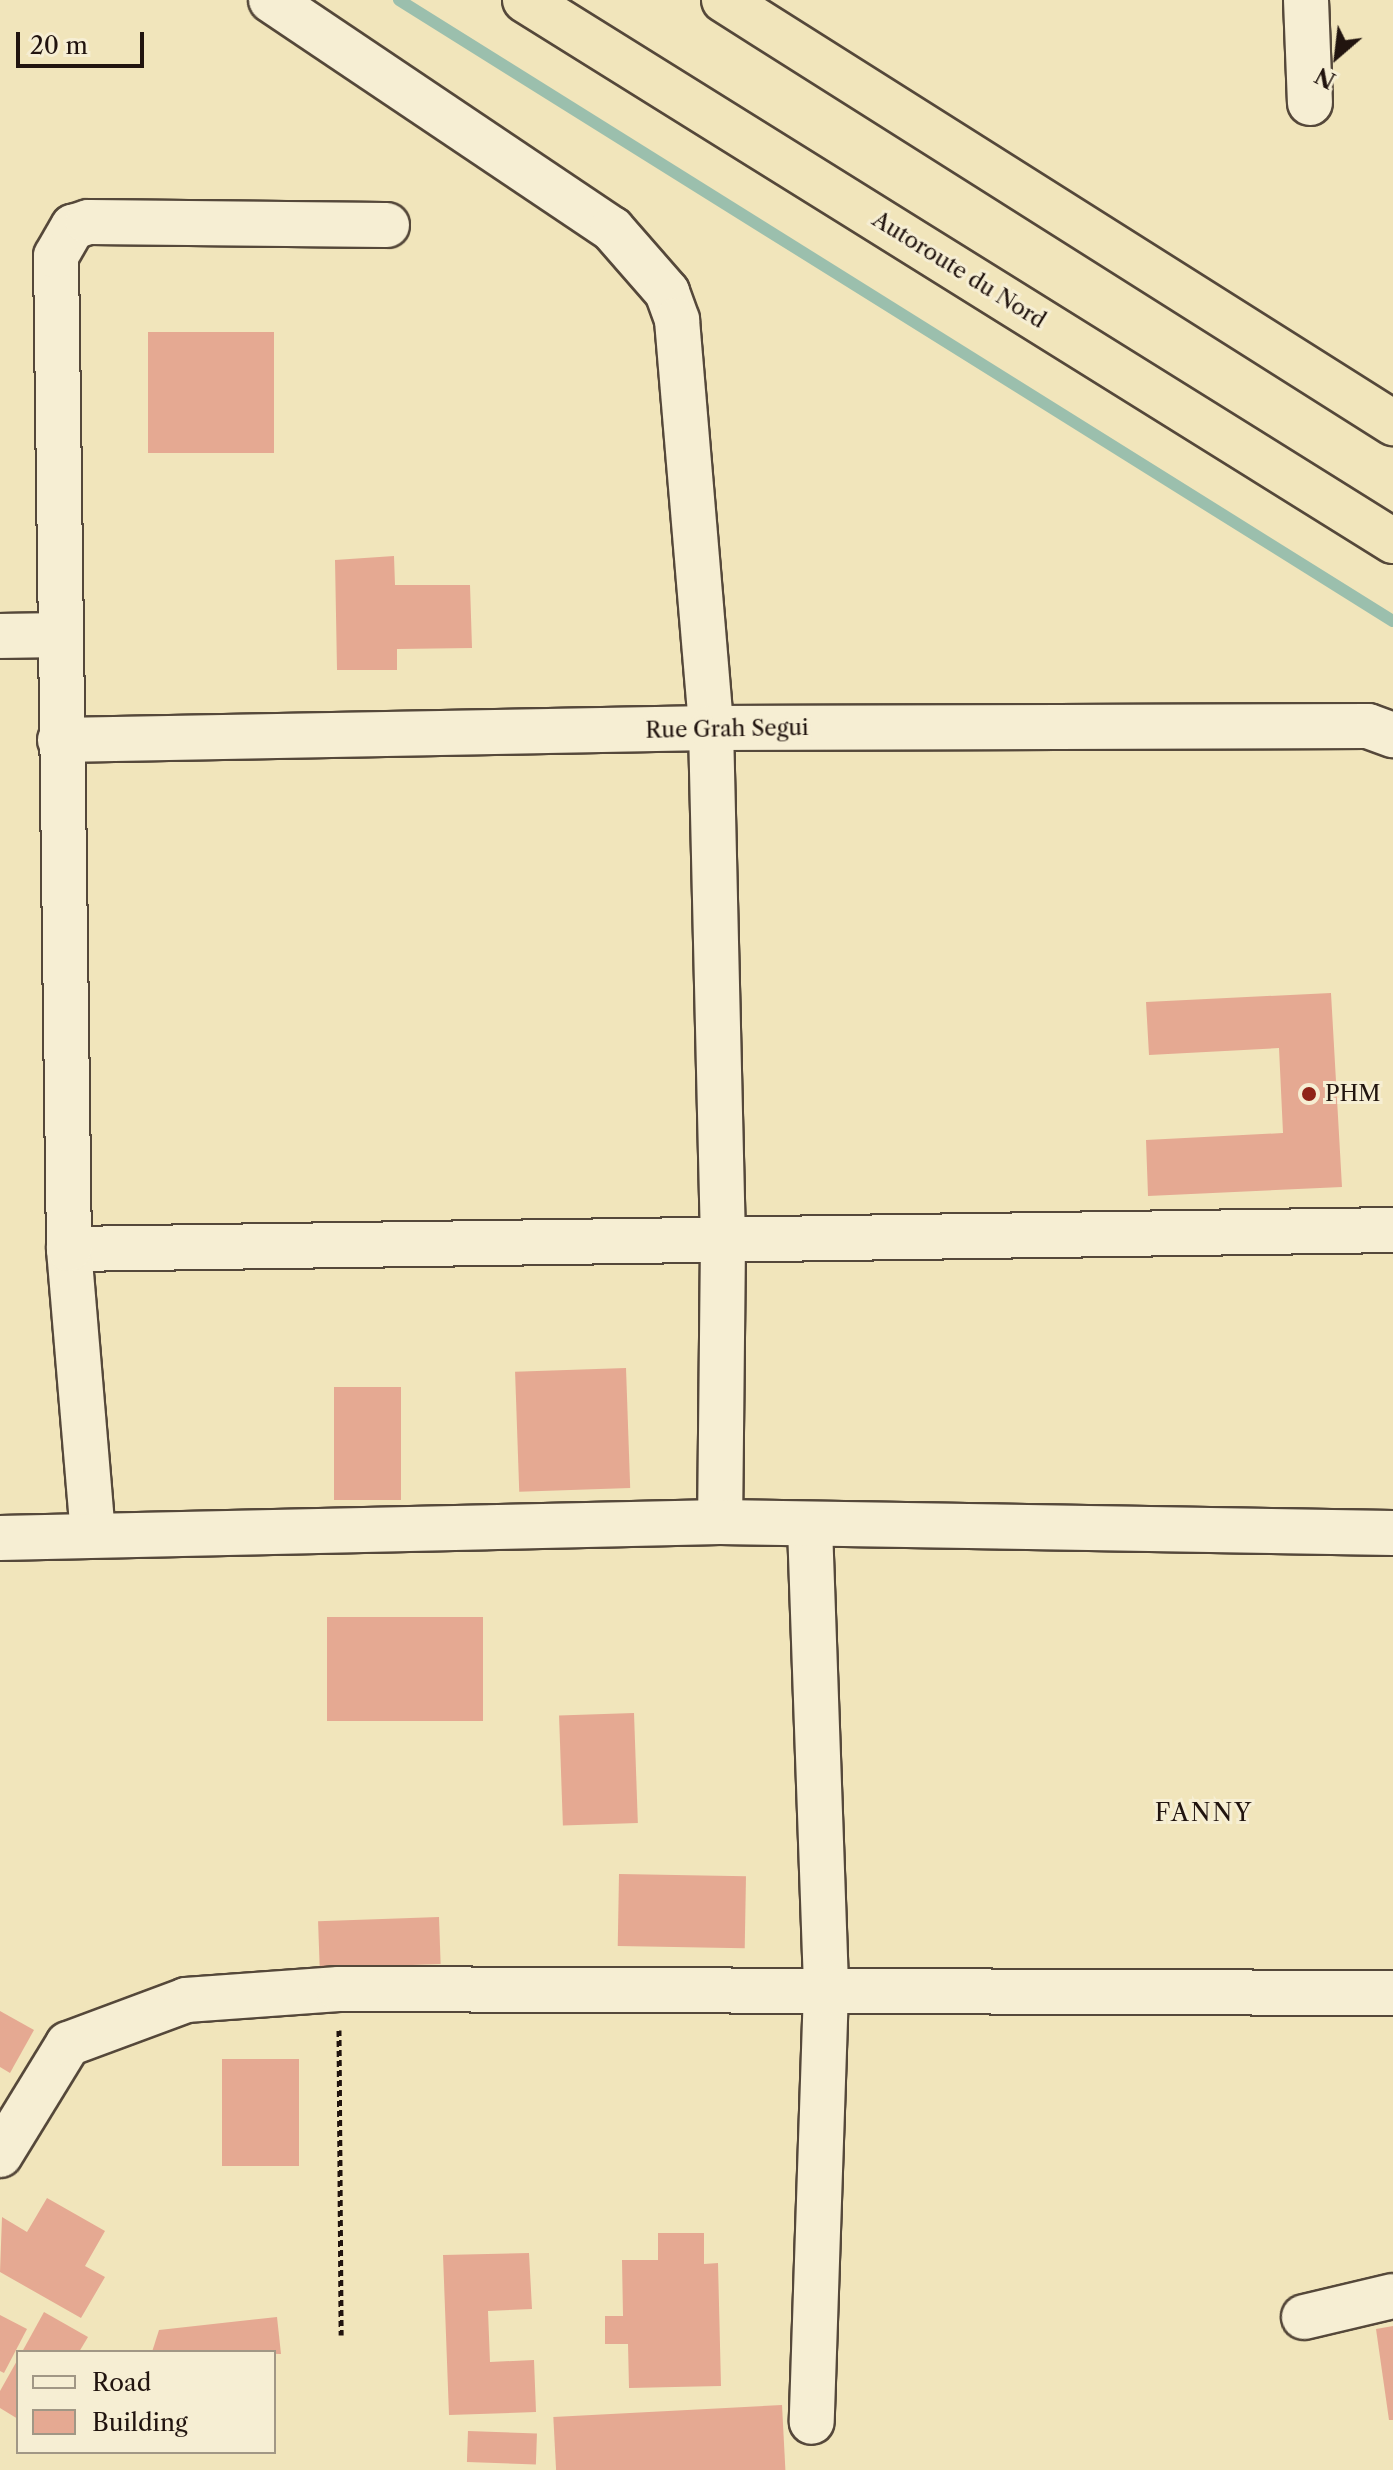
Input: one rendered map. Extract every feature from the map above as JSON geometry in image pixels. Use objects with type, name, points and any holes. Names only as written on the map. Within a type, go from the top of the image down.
[{"type":"highway","name":"Autoroute du Nord","points":[[525,0],[1393,541]]},
{"type":"highway","points":[[724,0],[1393,423]]},
{"type":"street","points":[[271,0],[568,196],[612,229],[667,292],[677,320],[711,728],[723,1242],[720,1522]]},
{"type":"street","points":[[1306,0],[1310,103]]},
{"type":"street","points":[[93,1535],[69,1249],[52,280],[65,236],[88,222],[137,218],[387,225]]},
{"type":"street","points":[[0,636],[56,635]]},
{"type":"street","name":"Rue Grah Segui","points":[[60,740],[711,728],[1368,726],[1393,735]]},
{"type":"street","points":[[69,1249],[1393,1230]]},
{"type":"street","points":[[0,1538],[720,1522],[810,1527],[1393,1533]]},
{"type":"street","points":[[810,1527],[826,1990],[812,2422]]},
{"type":"street","points":[[0,2155],[68,2044],[186,2000],[339,1989],[1393,1993]]},
{"type":"street","points":[[1304,2317],[1393,2296]]},
{"type":"path","points":[[339,1989],[341,2335]]},
{"type":"building","points":[[148,332],[274,332],[274,453],[148,453]]},
{"type":"building","points":[[394,556],[395,585],[470,585],[472,648],[397,649],[397,670],[337,670],[335,560]]},
{"type":"building","name":"PHM","points":[[1331,993],[1342,1187],[1148,1196],[1146,1140],[1283,1133],[1279,1048],[1149,1055],[1146,1002]]},
{"type":"building","points":[[626,1368],[630,1488],[519,1492],[515,1372]]},
{"type":"building","points":[[334,1387],[401,1387],[401,1500],[334,1500]]},
{"type":"building","points":[[327,1617],[483,1617],[483,1721],[327,1721]]},
{"type":"building","points":[[634,1713],[638,1823],[563,1826],[559,1716]]},
{"type":"building","points":[[619,1874],[746,1876],[745,1948],[618,1946]]},
{"type":"building","points":[[439,1917],[441,1964],[320,1968],[318,1921]]},
{"type":"building","points":[[0,2011],[34,2030],[10,2073],[0,2067]]},
{"type":"building","points":[[222,2059],[299,2059],[299,2166],[222,2166]]},
{"type":"building","points":[[47,2198],[105,2231],[85,2266],[105,2277],[81,2318],[0,2272],[2,2217],[27,2232]]},
{"type":"building","points":[[658,2233],[704,2233],[704,2264],[718,2263],[721,2386],[629,2388],[628,2344],[605,2344],[605,2316],[623,2316],[622,2260],[658,2260]]},
{"type":"building","points":[[529,2253],[532,2309],[488,2311],[490,2362],[534,2360],[536,2412],[449,2415],[443,2255]]},
{"type":"building","points":[[44,2312],[88,2337],[80,2350],[23,2350]]},
{"type":"building","points":[[0,2315],[27,2329],[4,2373],[0,2371]]},
{"type":"building","points":[[277,2317],[281,2354],[276,2354],[276,2350],[153,2350],[159,2330]]},
{"type":"building","points":[[1393,2326],[1393,2420],[1389,2420],[1376,2329]]},
{"type":"building","points":[[16,2363],[16,2418],[0,2408],[0,2391]]},
{"type":"building","points":[[782,2405],[785,2470],[556,2470],[553,2417]]},
{"type":"building","points":[[468,2431],[537,2433],[536,2464],[467,2462]]},
{"type":"waterway","points":[[399,0],[1393,621]]},
{"type":"place","name":"PHM","points":[[1309,1094]]},
{"type":"district","name":"FANNY","points":[[1204,1813]]}]
